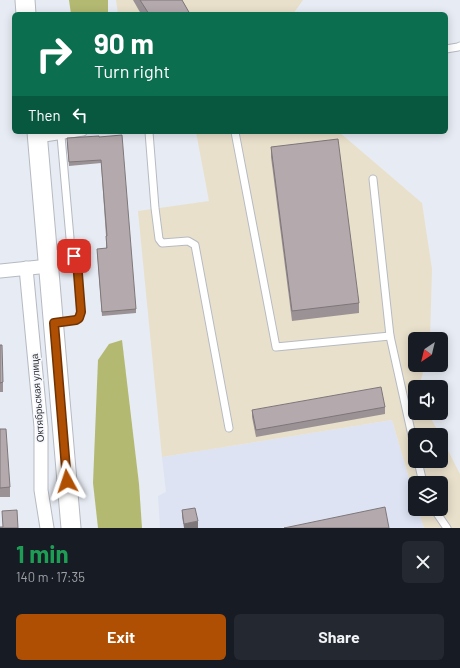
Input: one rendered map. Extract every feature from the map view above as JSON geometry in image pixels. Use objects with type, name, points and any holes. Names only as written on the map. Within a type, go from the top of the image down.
[{"type":"main road","points":[[25,0],[26,12]]},
{"type":"main road","points":[[37,136],[71,528]]},
{"type":"street","points":[[0,271],[26,268],[48,260]]},
{"type":"street","name":"Октябрьская улица","points":[[26,268],[41,427],[41,490],[47,528]]},
{"type":"lane","points":[[448,49],[460,46]]},
{"type":"lane","points":[[37,136],[61,136],[72,134]]},
{"type":"lane","points":[[149,134],[159,240],[162,243],[188,241],[195,245],[229,428]]},
{"type":"lane","points":[[235,134],[276,347],[390,336]]},
{"type":"lane","points":[[61,136],[70,238]]},
{"type":"lane","points":[[373,179],[390,336],[410,428]]},
{"type":"lane","points":[[48,260],[67,253],[74,256],[77,261],[81,312],[79,318],[76,320],[54,323]]},
{"type":"lane","points":[[439,516],[447,528]]},
{"type":"shaded area","points":[[116,0],[303,0],[294,12],[118,12]]},
{"type":"shaded area","points":[[196,134],[341,134],[422,203],[432,269],[430,332],[408,332],[408,372],[423,372],[421,380],[408,380],[408,420],[432,420],[436,428],[408,428],[408,468],[448,468],[448,451],[460,474],[460,528],[424,528],[420,516],[448,516],[448,476],[408,476],[392,420],[162,457],[138,211],[209,201]]},
{"type":"shaded area","points":[[392,420],[408,476],[408,516],[420,516],[424,528],[160,528],[158,496],[166,492],[162,457]]},
{"type":"green space","points":[[69,0],[108,0],[108,12],[71,12]]},
{"type":"green space","points":[[122,340],[139,484],[142,528],[98,528],[93,483],[98,360],[109,344]]},
{"type":"building","points":[[140,0],[182,0],[189,12],[148,12]]},
{"type":"building","points":[[122,135],[136,309],[102,312],[97,249],[107,248],[107,236],[101,160],[69,162],[67,138]]},
{"type":"building","points":[[338,139],[359,303],[292,311],[271,147]]},
{"type":"building","points":[[0,345],[2,345],[3,382],[0,383]]},
{"type":"building","points":[[381,387],[385,407],[256,430],[252,410]]},
{"type":"building","points":[[0,429],[6,429],[10,487],[0,488]]},
{"type":"building","points":[[385,507],[389,528],[284,528]]},
{"type":"building","points":[[195,508],[198,521],[184,524],[182,510]]},
{"type":"building","points":[[17,510],[18,528],[0,528],[3,527],[2,511]]},
{"type":"route","points":[[67,481],[54,323],[76,320],[79,318],[81,312],[77,261],[74,256]]}]
